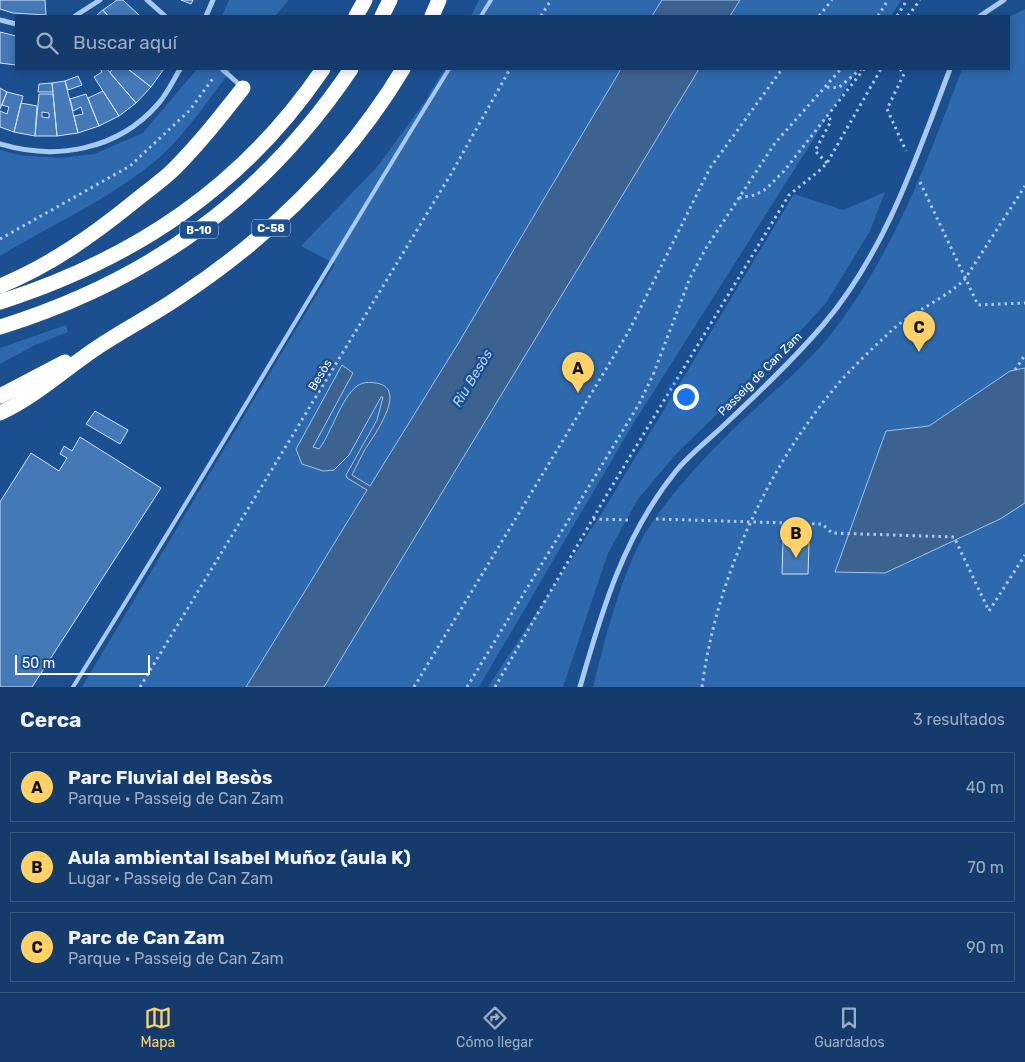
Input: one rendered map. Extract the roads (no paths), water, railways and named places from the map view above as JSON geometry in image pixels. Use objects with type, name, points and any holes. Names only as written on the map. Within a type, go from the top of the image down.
[{"type":"highway","points":[[357,15],[365,0]]},
{"type":"highway","points":[[382,15],[390,0]]},
{"type":"highway","points":[[432,15],[439,0]]},
{"type":"highway","points":[[0,302],[68,278],[102,262],[129,248],[198,203],[253,154],[303,98],[322,70]]},
{"type":"highway","name":"B-10","points":[[0,327],[45,312],[108,285],[182,243],[211,222],[287,152],[309,127],[350,70]]},
{"type":"highway","name":"C-58","points":[[33,377],[99,346],[211,275],[282,218],[346,150],[386,96],[402,70]]},
{"type":"highway","points":[[0,286],[48,263],[114,218],[172,171],[201,140],[243,88]]},
{"type":"highway","points":[[0,412],[39,390],[99,346]]},
{"type":"highway","points":[[0,386],[33,377]]},
{"type":"highway","points":[[0,396],[33,377]]},
{"type":"street","points":[[77,15],[100,0]]},
{"type":"street","points":[[147,0],[164,15]]},
{"type":"street","points":[[206,15],[213,0]]},
{"type":"street","points":[[982,15],[1004,0]]},
{"type":"street","points":[[0,20],[15,24]]},
{"type":"street","points":[[0,144],[18,149],[63,152],[85,149],[108,141],[146,117],[158,104],[179,70]]},
{"type":"street","points":[[223,70],[243,88]]},
{"type":"street","name":"Passeig de Can Zam","points":[[580,687],[612,582],[642,519],[677,469],[824,324],[854,282],[894,213],[950,70]]},
{"type":"lane","points":[[482,15],[492,0]]},
{"type":"lane","points":[[73,687],[168,534],[331,261],[448,70]]},
{"type":"water","points":[[662,0],[740,0],[731,15],[653,15]]},
{"type":"water","name":"Riu Besòs","points":[[620,70],[698,70],[324,687],[246,687],[367,490],[347,478],[346,475],[377,420],[383,397],[381,397],[349,455],[334,470],[323,471],[302,464],[296,449],[342,365],[353,373],[313,447],[319,449],[341,407],[351,391],[357,386],[371,382],[386,387],[390,394],[386,414],[352,475],[370,486],[459,342]]},
{"type":"water","points":[[1025,368],[1025,503],[1000,519],[885,573],[835,572],[886,431],[929,426],[1010,371]]},
{"type":"place","name":"Parc de Can Zam","points":[[919,352]]},
{"type":"place","name":"Parc Fluvial del Besòs","points":[[578,393]]},
{"type":"place","name":"Aula ambiental Isabel Muñoz (aula K)","points":[[796,558]]}]
